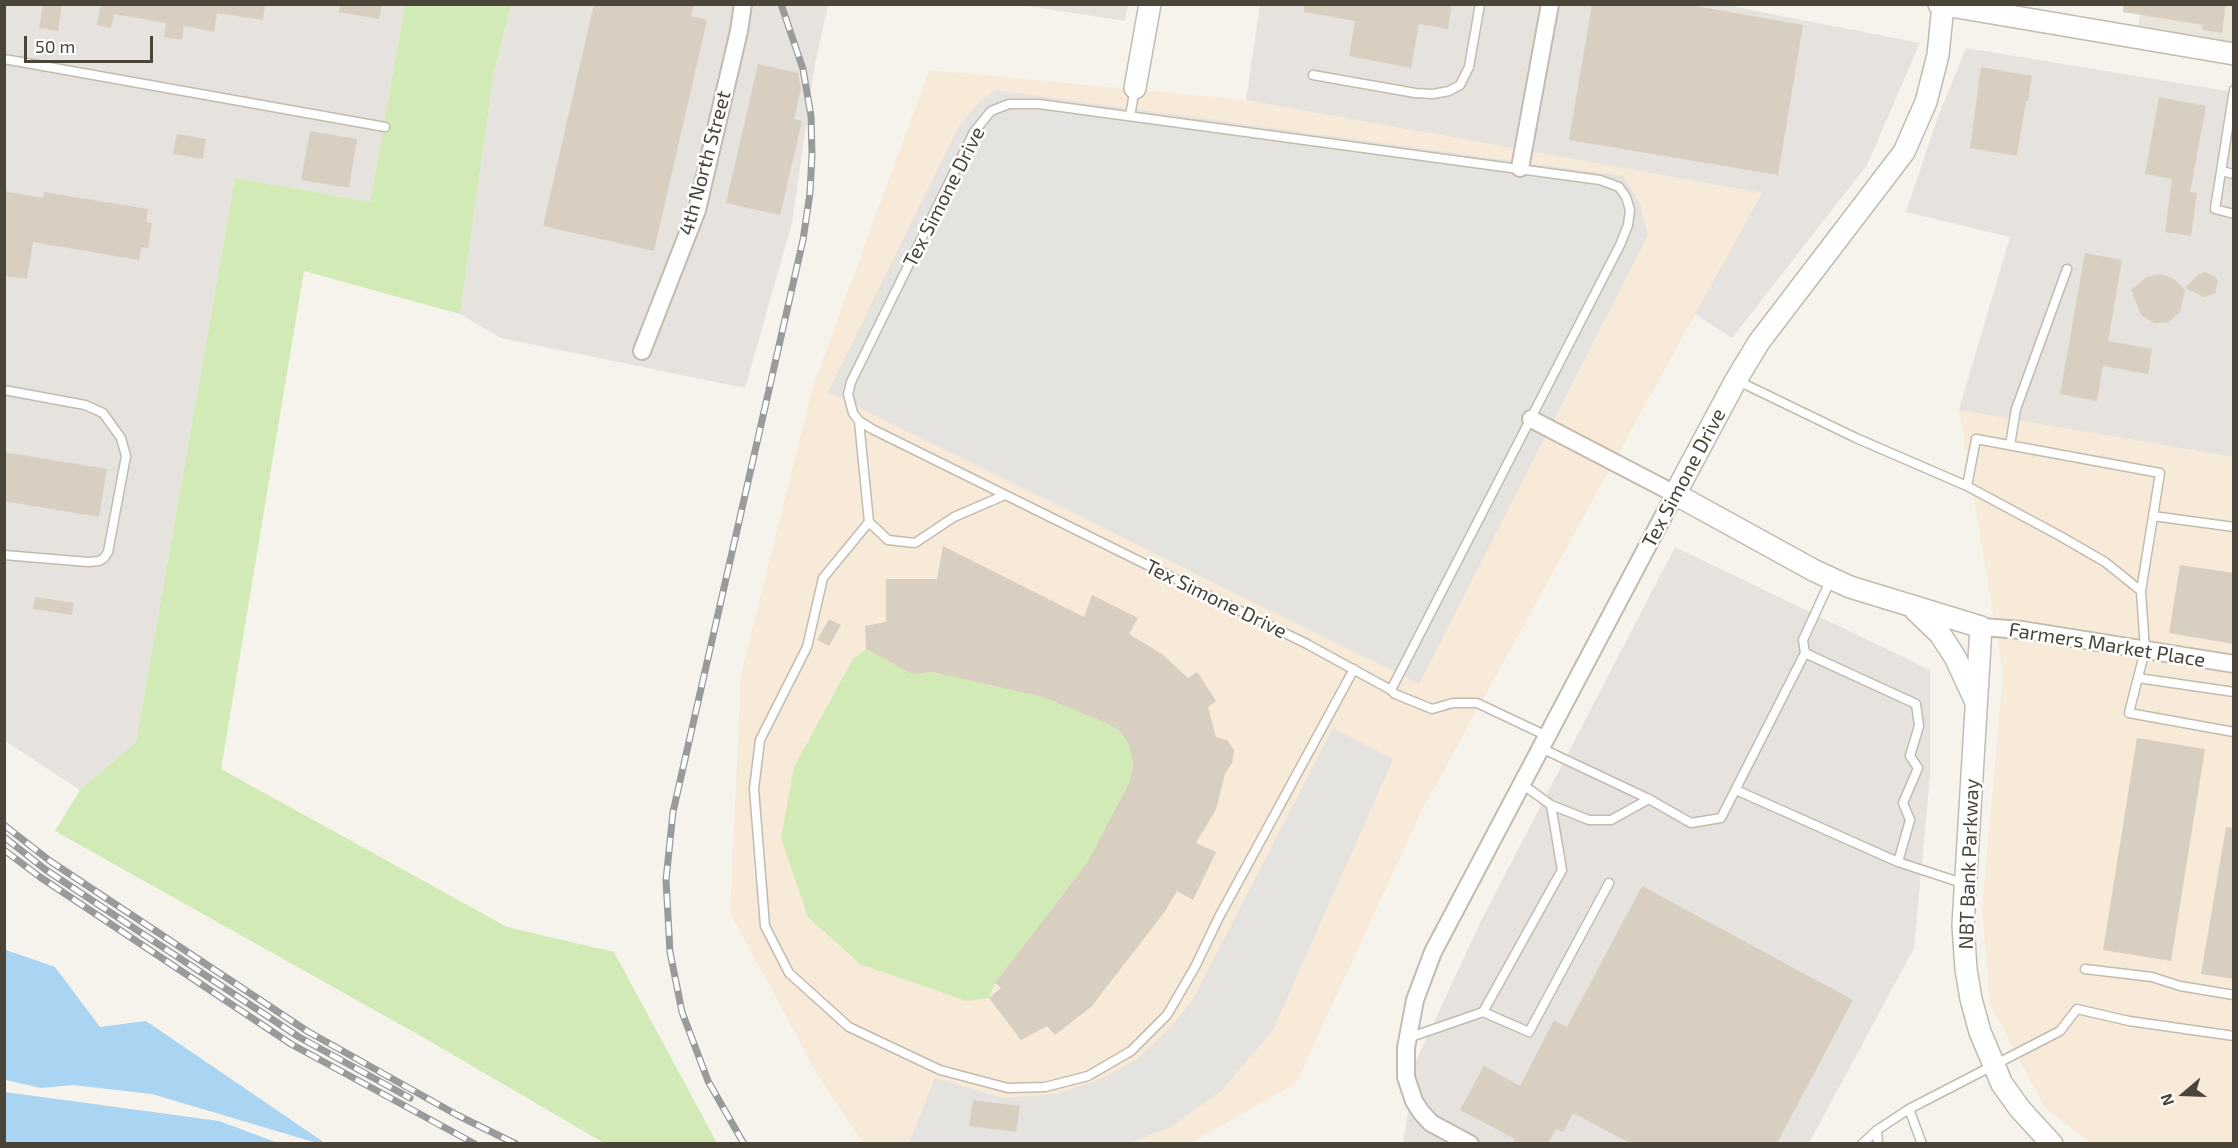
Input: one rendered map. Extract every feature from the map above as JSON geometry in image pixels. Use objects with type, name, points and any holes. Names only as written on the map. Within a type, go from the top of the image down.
[{"type":"street","name":"4th North Street","points":[[642,351],[697,210],[739,31],[743,4]]},
{"type":"street","points":[[1135,88],[1150,4]]},
{"type":"street","points":[[1520,168],[1550,4]]},
{"type":"street","points":[[1942,5],[2234,54]]},
{"type":"street","name":"Tex Simone Drive","points":[[1470,1143],[1431,1123],[1418,1107],[1406,1077],[1406,1048],[1415,1000],[1433,952],[1736,380],[1759,342],[1904,152],[1926,102],[1938,55],[1942,5]]},
{"type":"street","name":"NBT Bank Parkway","points":[[1530,419],[1850,587],[1981,627],[1964,925],[1966,969],[1980,1032],[2002,1084],[2020,1109],[2052,1143]]},
{"type":"street","name":"NBT Bank Parkway","points":[[1912,607],[1945,642],[1955,657],[1977,704]]},
{"type":"street","name":"Farmers Market Place","points":[[1981,627],[2022,630],[2234,664]]},
{"type":"lane","points":[[1313,75],[1415,93],[1433,94],[1449,91],[1460,85],[1469,67],[1480,4]]},
{"type":"lane","points":[[4,59],[385,127]]},
{"type":"lane","points":[[1130,116],[1135,88]]},
{"type":"lane","points":[[2234,90],[2215,209],[2234,214]]},
{"type":"lane","name":"Tex Simone Drive","points":[[1520,168],[1039,104],[1009,104],[991,111],[974,132],[851,382],[849,394],[853,413],[859,421],[1354,669],[1395,694],[1432,710],[1453,703],[1477,703],[1691,823],[1721,818],[1736,790]]},
{"type":"lane","points":[[1391,690],[1620,245],[1628,225],[1630,210],[1626,197],[1619,187],[1607,181],[1520,168]]},
{"type":"lane","points":[[2221,171],[2234,174]]},
{"type":"lane","points":[[2010,445],[2016,409],[2067,269]]},
{"type":"lane","points":[[1736,380],[1856,438],[1967,486],[2104,562],[2141,591]]},
{"type":"lane","points":[[4,390],[85,405],[104,413],[121,438],[126,456],[108,552],[104,558],[88,562],[4,555]]},
{"type":"lane","points":[[859,421],[869,522],[888,540],[915,543],[954,517],[1005,495]]},
{"type":"lane","points":[[1967,486],[1976,439],[2160,473],[2141,591],[2145,650],[2129,713],[2234,732]]},
{"type":"lane","points":[[2153,516],[2234,527]]},
{"type":"lane","points":[[869,522],[823,578],[807,648],[760,740],[754,789],[765,926],[789,973],[849,1027],[940,1070],[1008,1088],[1045,1087],[1088,1076],[1131,1051],[1167,1015],[1195,967],[1354,669]]},
{"type":"lane","points":[[1832,578],[1803,640],[1805,653],[1736,790],[1898,862],[1966,884]]},
{"type":"lane","points":[[1805,653],[1916,704],[1919,726],[1910,756],[1918,768],[1903,803],[1910,820],[1898,862]]},
{"type":"lane","points":[[2138,678],[2234,692]]},
{"type":"lane","points":[[1522,784],[1551,805],[1589,820],[1611,820],[1650,800]]},
{"type":"lane","points":[[1408,1038],[1483,1012],[1562,870],[1551,805]]},
{"type":"lane","points":[[1483,1012],[1529,1032],[1609,883]]},
{"type":"lane","points":[[2085,969],[2152,977],[2180,986],[2234,995]]},
{"type":"lane","points":[[1862,1143],[1909,1109],[2060,1031],[2077,1009],[2129,1021],[2234,1036]]},
{"type":"lane","points":[[1909,1109],[1921,1142]]},
{"type":"lane","points":[[1877,1130],[1878,1143]]},
{"type":"shaded area","points":[[4,5],[405,5],[370,202],[235,178],[136,742],[80,790],[5,741]]},
{"type":"shaded area","points":[[511,5],[828,5],[815,64],[792,223],[745,388],[501,338],[460,314],[494,71]]},
{"type":"shaded area","points":[[1021,5],[1128,5],[1125,21]]},
{"type":"shaded area","points":[[1260,5],[1726,5],[1920,43],[1867,165],[1732,338],[1695,314],[1762,193],[1246,100]]},
{"type":"shaded area","points":[[2142,5],[2233,5],[2233,43],[2138,26]]},
{"type":"shaded area","points":[[1966,48],[2233,92],[2233,457],[1959,410],[2010,237],[1906,212],[1938,117]]},
{"type":"shaded area","points":[[929,70],[1246,100],[1762,193],[1423,808],[1296,1083],[1191,1143],[863,1143],[817,1074],[730,912],[741,675],[812,389]]},
{"type":"shaded area","points":[[995,90],[1623,176],[1640,204],[1648,235],[1419,684],[828,392],[958,128],[976,105]]},
{"type":"shaded area","points":[[1959,410],[2233,457],[2233,1143],[2091,1143],[2045,1108],[1990,1004],[1982,909],[2003,674]]},
{"type":"shaded area","points":[[1675,547],[1930,670],[1930,777],[1914,948],[1809,1143],[1403,1144],[1416,1061],[1482,919]]},
{"type":"shaded area","points":[[1333,728],[1393,759],[1273,1030],[1222,1090],[1171,1127],[1129,1143],[922,1144],[910,1141],[935,1078],[1004,1098],[1057,1094],[1101,1079],[1137,1059],[1168,1030],[1193,999]]},
{"type":"green space","points":[[405,5],[511,5],[494,71],[460,314],[304,271],[221,769],[507,927],[614,952],[717,1143],[604,1143],[426,1039],[55,831],[80,790],[136,742],[235,178],[370,202]]},
{"type":"green space","points":[[866,649],[912,674],[932,672],[1043,697],[1106,723],[1120,731],[1129,745],[1133,763],[1130,781],[1087,863],[995,983],[989,998],[967,1001],[860,964],[808,917],[781,838],[794,767],[853,659]]},
{"type":"water","points":[[6,950],[55,967],[100,1027],[146,1021],[325,1143],[317,1143],[152,1094],[73,1085],[41,1088],[5,1080]]},
{"type":"water","points":[[5,1092],[219,1121],[278,1143],[5,1143]]},
{"type":"building","points":[[43,4],[62,4],[58,31],[39,28]]},
{"type":"building","points":[[101,4],[265,4],[263,20],[217,13],[214,32],[184,26],[182,40],[164,37],[166,23],[114,14],[111,28],[97,25]]},
{"type":"building","points":[[340,4],[382,4],[379,19],[339,12]]},
{"type":"building","points":[[594,4],[694,4],[691,16],[707,20],[654,251],[543,226]]},
{"type":"building","points":[[1304,4],[1452,4],[1448,29],[1419,24],[1411,68],[1349,56],[1355,21],[1304,12]]},
{"type":"building","points":[[1592,4],[1684,4],[1803,25],[1778,175],[1569,140]]},
{"type":"building","points":[[2124,4],[2226,4],[2222,33],[2202,30],[2203,25],[2123,12]]},
{"type":"building","points":[[758,64],[798,73],[801,89],[794,119],[802,121],[780,215],[726,203]]},
{"type":"building","points":[[1981,67],[2032,76],[2017,156],[1970,148]]},
{"type":"building","points":[[2159,97],[2206,106],[2190,192],[2197,193],[2191,236],[2165,232],[2172,179],[2145,174]]},
{"type":"building","points":[[310,131],[357,139],[349,188],[301,180]]},
{"type":"building","points":[[177,134],[206,139],[203,159],[173,154]]},
{"type":"building","points":[[4,191],[43,198],[44,192],[148,209],[146,222],[152,223],[148,248],[141,247],[139,260],[33,242],[27,279],[4,276]]},
{"type":"building","points":[[2085,253],[2122,260],[2108,341],[2152,349],[2148,374],[2103,366],[2097,401],[2060,394]]},
{"type":"building","points":[[2205,272],[2216,277],[2218,282],[2215,293],[2204,297],[2185,288],[2199,274]]},
{"type":"building","points":[[2161,274],[2174,279],[2185,290],[2180,312],[2168,322],[2154,323],[2141,315],[2131,290],[2147,277]]},
{"type":"building","points":[[4,452],[107,469],[99,517],[4,501]]},
{"type":"building","points":[[943,546],[1084,617],[1092,595],[1138,618],[1129,634],[1162,654],[1188,678],[1197,672],[1216,701],[1208,707],[1216,737],[1227,740],[1234,750],[1232,763],[1225,774],[1216,809],[1196,843],[1216,852],[1193,900],[1177,891],[1163,914],[1091,1007],[1055,1035],[1047,1026],[1021,1040],[989,998],[1001,988],[995,983],[1087,863],[1130,781],[1133,763],[1129,745],[1120,731],[1106,723],[1043,697],[932,672],[912,674],[866,649],[865,626],[886,622],[886,579],[937,579]]},
{"type":"building","points":[[2180,565],[2234,573],[2234,644],[2169,633]]},
{"type":"building","points":[[35,597],[74,603],[72,615],[33,609]]},
{"type":"building","points":[[829,619],[841,625],[829,646],[817,640]]},
{"type":"building","points":[[2137,738],[2205,749],[2171,961],[2103,950]]},
{"type":"building","points":[[2226,827],[2234,828],[2234,979],[2201,974]]},
{"type":"building","points":[[1642,886],[1853,1000],[1777,1143],[1630,1143],[1573,1113],[1563,1132],[1556,1129],[1548,1143],[1513,1143],[1515,1139],[1460,1110],[1484,1066],[1520,1086],[1554,1020],[1567,1027]]},
{"type":"building","points":[[973,1100],[1020,1106],[1016,1132],[969,1126]]},
{"type":"railway","points":[[744,1144],[708,1081],[682,1012],[670,952],[666,880],[673,812],[803,240],[810,193],[811,116],[803,69],[781,4]]},
{"type":"railway","points":[[4,825],[50,861],[307,1031],[457,1115],[516,1144]]},
{"type":"railway","points":[[4,837],[46,870],[299,1037],[410,1098]]},
{"type":"railway","points":[[4,850],[40,877],[291,1044],[475,1144]]}]
